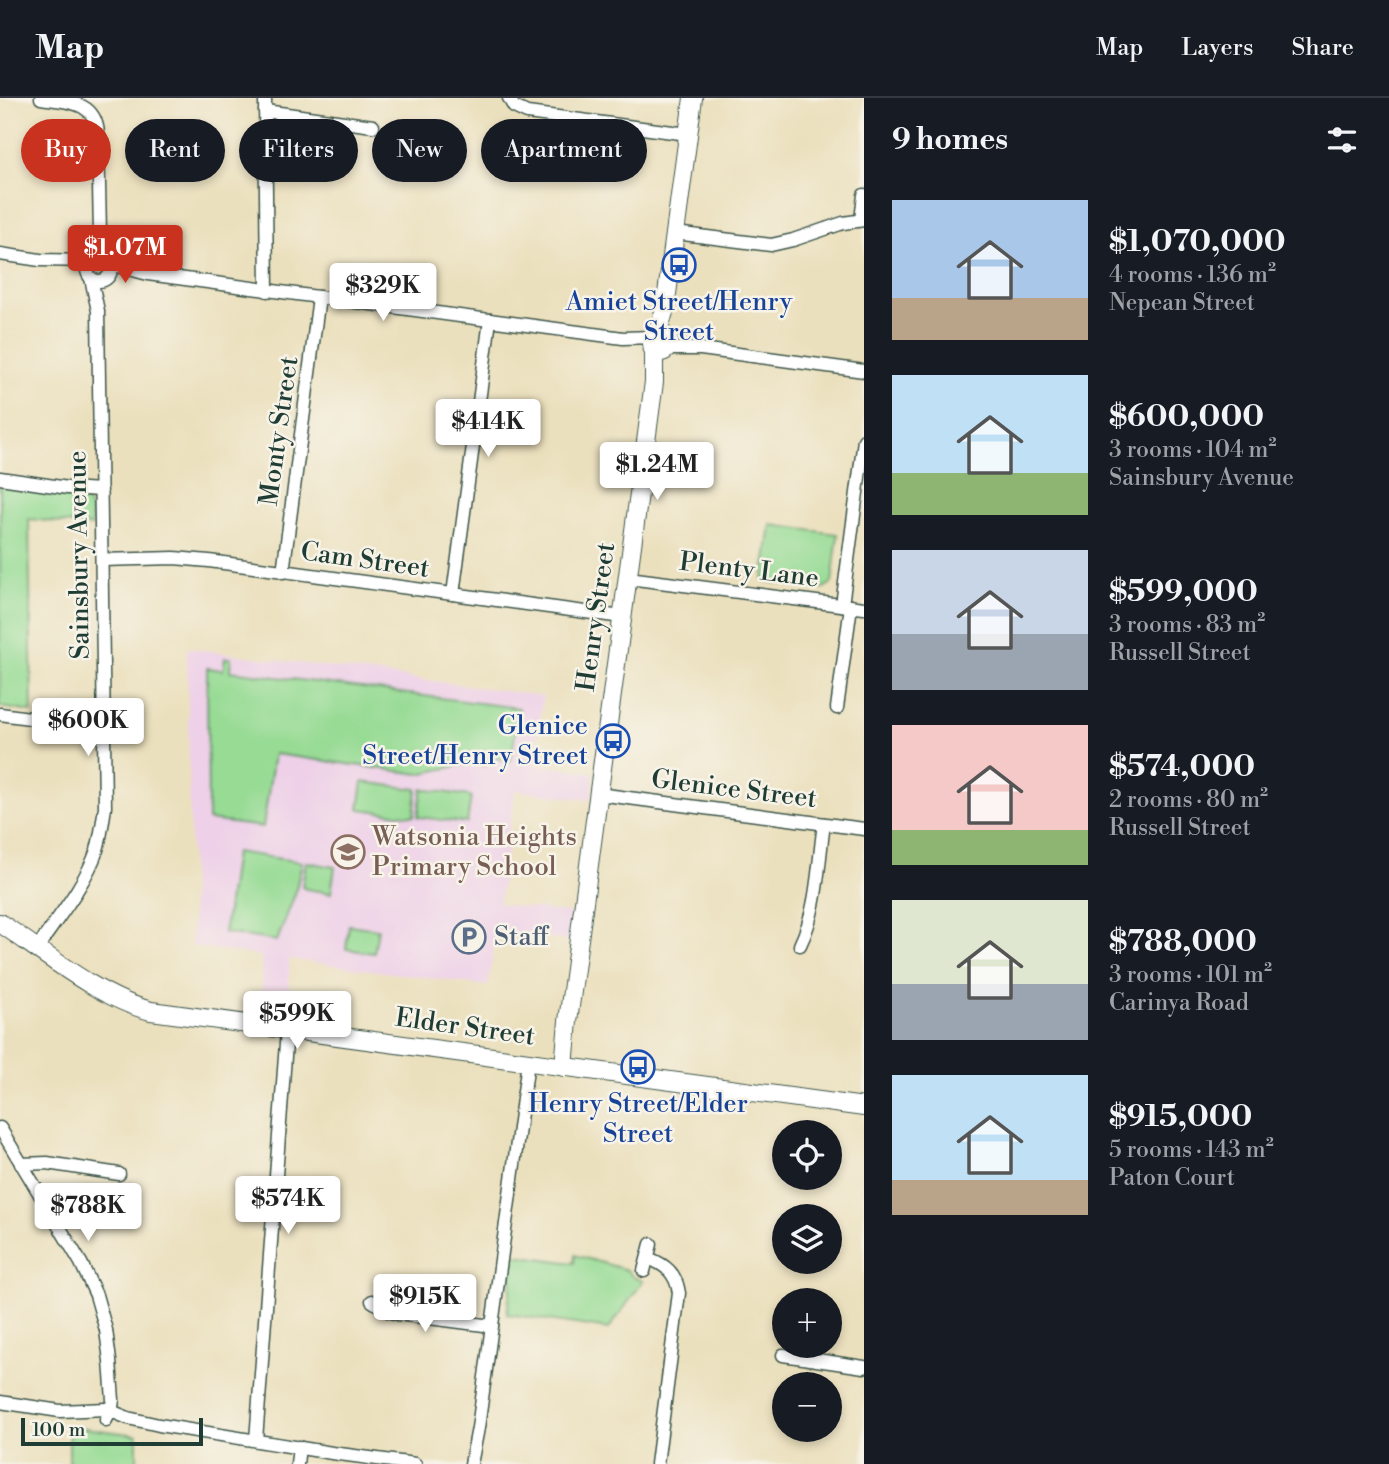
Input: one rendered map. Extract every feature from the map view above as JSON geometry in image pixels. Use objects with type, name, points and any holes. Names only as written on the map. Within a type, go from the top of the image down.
[{"type":"street","name":"Sainsbury Avenue","points":[[37,948],[81,883],[97,851],[105,807],[98,133],[95,119],[89,110],[78,104],[41,98]]},
{"type":"street","points":[[509,98],[514,107],[527,113],[688,134]]},
{"type":"street","name":"Henry Street","points":[[564,1067],[598,794],[693,98]]},
{"type":"street","points":[[267,291],[265,105],[372,126]]},
{"type":"street","points":[[675,233],[771,245],[862,220],[864,195]]},
{"type":"street","points":[[0,254],[864,370]]},
{"type":"street","name":"Monty Street","points":[[283,572],[319,297]]},
{"type":"street","points":[[453,594],[490,320]]},
{"type":"street","points":[[837,708],[852,606],[864,440]]},
{"type":"street","points":[[0,478],[101,490]]},
{"type":"street","name":"Cam Street","points":[[102,560],[183,559],[622,617]]},
{"type":"street","name":"Plenty Lane","points":[[628,578],[852,606]]},
{"type":"street","points":[[0,714],[104,728]]},
{"type":"street","name":"Glenice Street","points":[[598,794],[864,829]]},
{"type":"street","points":[[800,945],[812,910],[824,824]]},
{"type":"street","name":"Elder Street","points":[[0,923],[95,987],[141,1009],[864,1107]]},
{"type":"street","points":[[256,1440],[287,1030]]},
{"type":"street","points":[[471,1464],[528,1062]]},
{"type":"street","points":[[0,1128],[81,1264],[96,1295],[106,1330],[111,1379],[108,1413]]},
{"type":"street","points":[[21,1164],[47,1163],[119,1174]]},
{"type":"street","points":[[651,1244],[646,1264],[661,1263],[668,1268],[677,1281],[679,1293],[657,1464]]},
{"type":"street","points":[[372,1301],[398,1314],[492,1326]]},
{"type":"street","points":[[803,1358],[864,1367]]},
{"type":"street","points":[[0,1402],[81,1417],[108,1413],[136,1425],[159,1425],[415,1464]]},
{"type":"street","points":[[477,1464],[478,1427]]},
{"type":"street","points":[[297,1464],[299,1447]]},
{"type":"shaded area","name":"Watsonia Heights Primary School","points":[[187,648],[543,696],[533,764],[594,773],[591,800],[515,790],[499,904],[576,914],[572,941],[496,931],[488,986],[289,959],[290,1022],[262,1019],[261,956],[192,946]]},
{"type":"green space","points":[[0,484],[80,496],[89,505],[91,513],[92,526],[29,519],[32,712],[0,707]]},
{"type":"green space","points":[[771,525],[838,534],[832,583],[822,589],[763,581]]},
{"type":"green space","points":[[225,658],[231,658],[230,671],[519,708],[511,761],[496,758],[487,760],[486,766],[471,763],[419,774],[274,754],[263,827],[208,820],[207,668],[223,670]]},
{"type":"green space","points":[[363,782],[417,789],[414,816],[359,809]]},
{"type":"green space","points":[[422,789],[471,796],[467,823],[418,817]]},
{"type":"green space","points":[[235,852],[302,862],[295,894],[277,941],[224,933]]},
{"type":"green space","points":[[306,862],[335,867],[331,893],[302,887]]},
{"type":"green space","points":[[349,925],[378,929],[374,953],[346,949]]},
{"type":"green space","points":[[515,1255],[574,1263],[575,1255],[627,1270],[633,1277],[643,1281],[609,1329],[507,1314]]},
{"type":"green space","points":[[69,1426],[137,1435],[137,1464],[69,1464]]},
{"type":"place","name":"Amiet Street/Henry Street","points":[[679,265]]},
{"type":"place","name":"Glenice Street/Henry Street","points":[[613,741]]},
{"type":"place","name":"Watsonia Heights Primary School","points":[[348,852]]},
{"type":"place","name":"Staff","points":[[469,937]]},
{"type":"place","name":"Henry Street/Elder Street","points":[[638,1067]]}]
